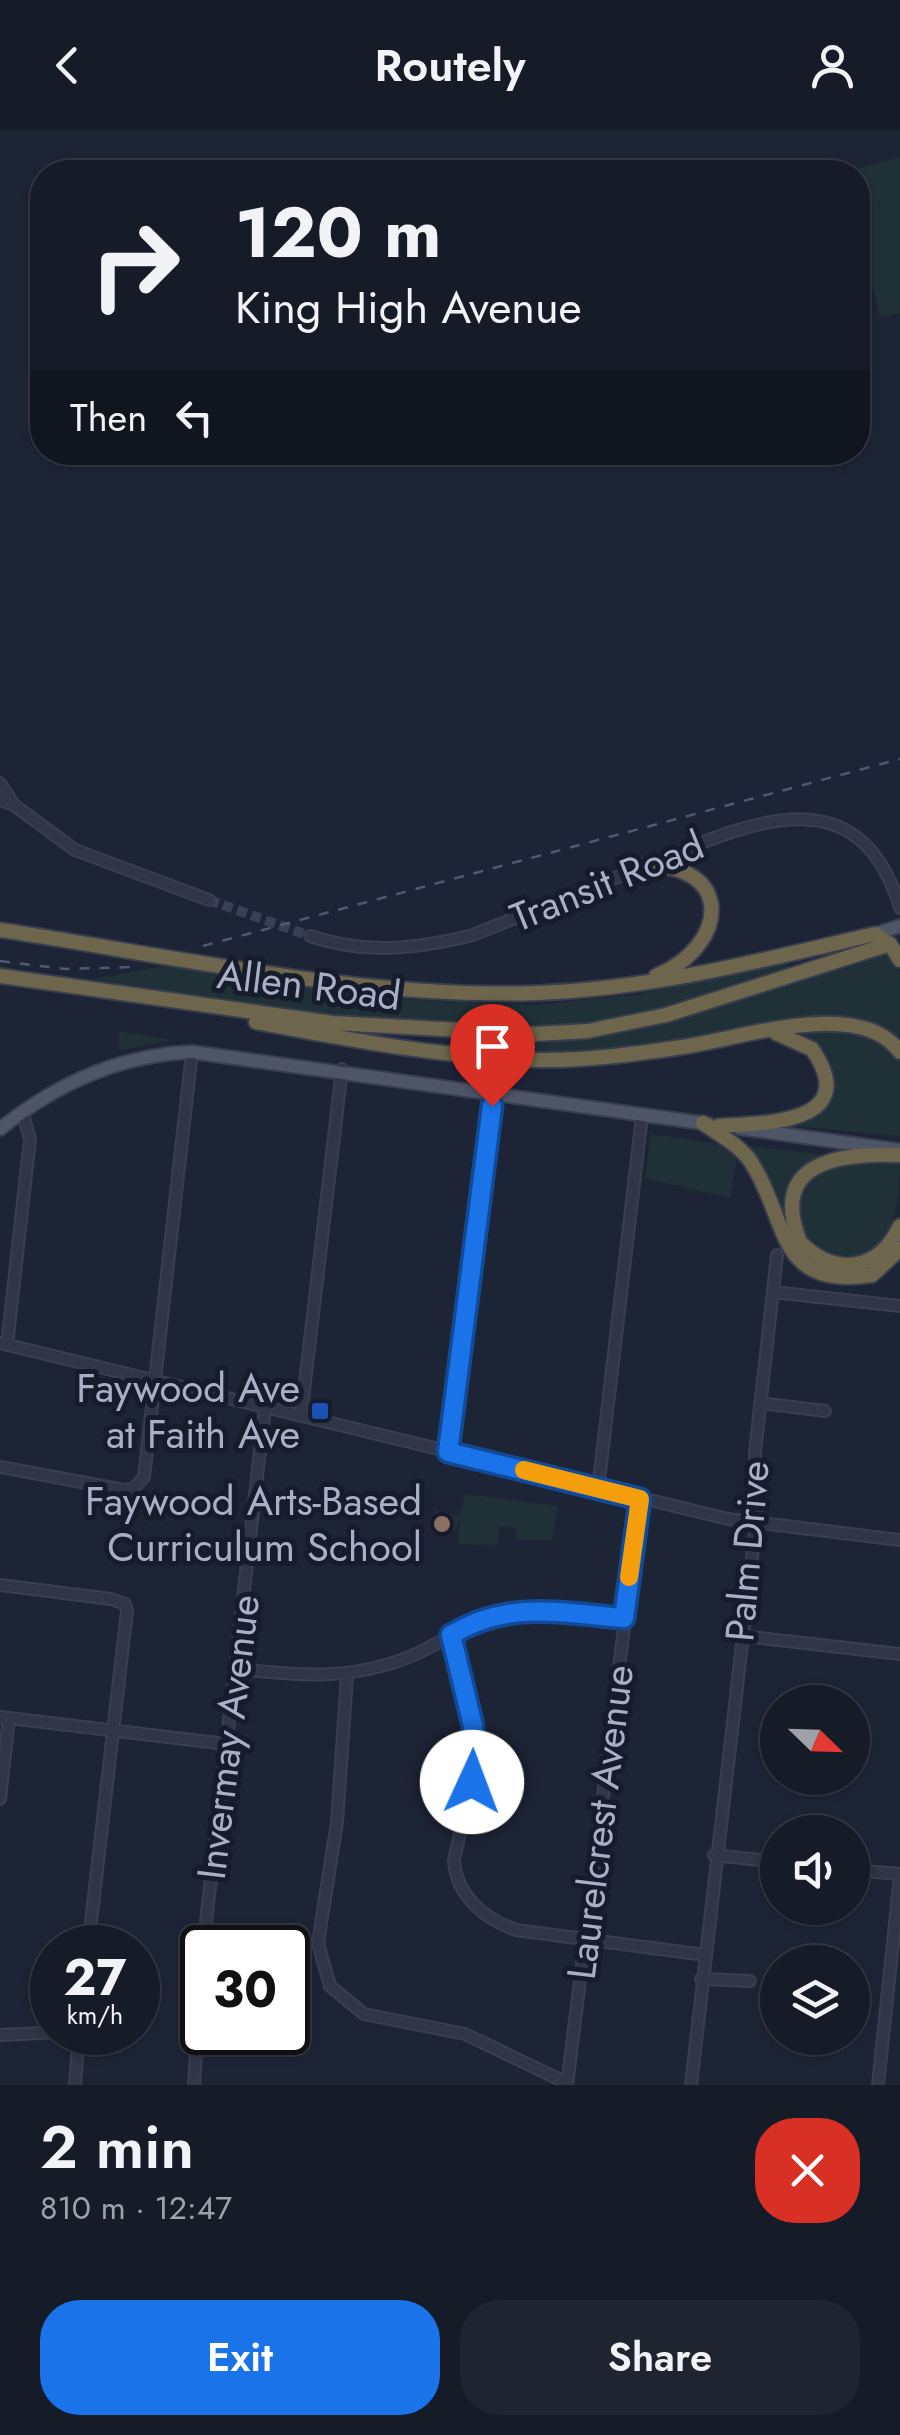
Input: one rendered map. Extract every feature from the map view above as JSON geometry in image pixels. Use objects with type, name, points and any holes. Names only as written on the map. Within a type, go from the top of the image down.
[{"type":"highway","points":[[637,984],[691,958],[704,943],[712,916],[708,896],[690,875],[673,867],[643,866]]},
{"type":"highway","name":"Allen Road","points":[[0,930],[278,972],[465,992],[538,993],[698,975],[875,934]]},
{"type":"highway","points":[[875,934],[895,942],[900,960]]},
{"type":"highway","name":"Allen Road","points":[[0,976],[332,1023],[440,1032],[588,1031],[666,1015],[895,942]]},
{"type":"highway","points":[[153,998],[299,1030],[425,1050],[538,1060],[684,1047],[770,1032],[860,1024],[875,1030],[900,1052]]},
{"type":"highway","points":[[710,1124],[790,1122],[810,1112],[823,1093],[825,1076],[812,1049],[801,1040],[770,1032]]},
{"type":"highway","points":[[710,1124],[741,1149],[752,1164],[786,1244],[805,1266],[836,1278],[872,1275],[900,1249]]},
{"type":"highway","points":[[892,1152],[840,1157],[810,1170],[793,1194],[792,1217],[800,1242],[834,1265],[860,1265],[880,1255],[900,1226]]},
{"type":"main road","name":"Allen Road","points":[[875,934],[900,922]]},
{"type":"main road","points":[[0,1129],[83,1074],[130,1060],[192,1052],[342,1070],[892,1152]]},
{"type":"street","points":[[0,783],[14,805]]},
{"type":"street","points":[[0,800],[14,805],[74,850],[209,900]]},
{"type":"street","name":"Transit Road","points":[[310,936],[380,950],[431,946],[473,935],[762,821],[796,817],[818,820],[852,834],[886,872],[900,908]]},
{"type":"street","name":"Transit Road","points":[[886,872],[900,922]]},
{"type":"street","points":[[0,1467],[133,1489],[144,1477],[192,1052]]},
{"type":"street","points":[[301,1416],[342,1070]]},
{"type":"street","points":[[448,1452],[494,1093]]},
{"type":"street","points":[[22,1111],[30,1139],[3,1344],[640,1499],[756,1523],[900,1540]]},
{"type":"street","points":[[598,1489],[642,1116]]},
{"type":"street","name":"Palm Drive","points":[[691,2085],[714,1855],[756,1523],[755,1452],[777,1255]]},
{"type":"street","points":[[773,1292],[900,1306]]},
{"type":"street","points":[[760,1403],[825,1411]]},
{"type":"street","name":"Invermay Avenue","points":[[206,1925],[265,1408]]},
{"type":"street","name":"Laurelcrest Avenue","points":[[567,2084],[640,1499]]},
{"type":"street","points":[[0,1586],[124,1604],[127,1620],[91,1925]]},
{"type":"street","points":[[236,1669],[307,1677],[347,1676],[401,1660],[483,1619],[522,1609],[624,1618]]},
{"type":"street","points":[[451,1635],[474,1747],[472,1782],[455,1846],[455,1873],[462,1888],[479,1909],[500,1924],[705,1956]]},
{"type":"street","points":[[742,1636],[900,1654]]},
{"type":"street","points":[[347,1676],[337,1822],[318,1942],[330,1986],[364,2014],[465,2034],[567,2084]]},
{"type":"street","points":[[0,1799],[5,1717],[226,1744]]},
{"type":"street","points":[[714,1855],[760,1860]]},
{"type":"street","points":[[870,1872],[900,1875],[895,1993],[878,2085]]},
{"type":"street","points":[[701,1979],[750,1980]]},
{"type":"street","points":[[0,2035],[30,2034]]},
{"type":"street","points":[[75,2085],[77,2055]]},
{"type":"street","name":"Invermay Avenue","points":[[194,2085],[196,2055]]},
{"type":"shaded area","points":[[900,157],[900,313],[880,318],[870,275],[870,165]]},
{"type":"shaded area","points":[[887,951],[900,973],[900,1043],[874,1024],[835,1017],[612,1050],[503,1052],[501,1048],[620,1033]]},
{"type":"shaded area","points":[[786,964],[788,968],[656,1010],[574,1025],[516,1029],[333,1017],[94,979],[164,966],[398,999],[533,1005],[634,995]]},
{"type":"shaded area","points":[[833,1028],[879,1041],[900,1061],[900,1136],[790,1126],[817,1107],[829,1082],[824,1056],[801,1032]]},
{"type":"shaded area","points":[[121,1032],[173,1040],[118,1051]]},
{"type":"shaded area","points":[[651,1134],[718,1144],[737,1155],[730,1198],[645,1178]]},
{"type":"shaded area","points":[[741,1145],[829,1155],[812,1163],[784,1227]]},
{"type":"shaded area","points":[[871,1161],[900,1164],[891,1226],[869,1256],[842,1260],[816,1246],[799,1223],[798,1196],[819,1173]]},
{"type":"shaded area","points":[[465,1494],[558,1506],[552,1540],[516,1540],[516,1528],[499,1526],[498,1545],[458,1544],[460,1518],[455,1531],[431,1525],[435,1510],[460,1516]]},
{"type":"tunnel","points":[[209,900],[310,936]]},
{"type":"railway","points":[[203,946],[900,759]]},
{"type":"railway","points":[[0,961],[65,969],[133,967]]},
{"type":"slow traffic","points":[[524,1470],[640,1499],[629,1577]]},
{"type":"place","name":"Faywood Ave at Faith Ave","points":[[320,1411]]},
{"type":"place","name":"Faywood Arts-Based Curriculum School","points":[[442,1524]]},
{"type":"route","points":[[472,1782],[473,1726],[451,1635],[483,1619],[522,1609],[624,1618],[640,1499],[448,1452],[492,1106]]}]
